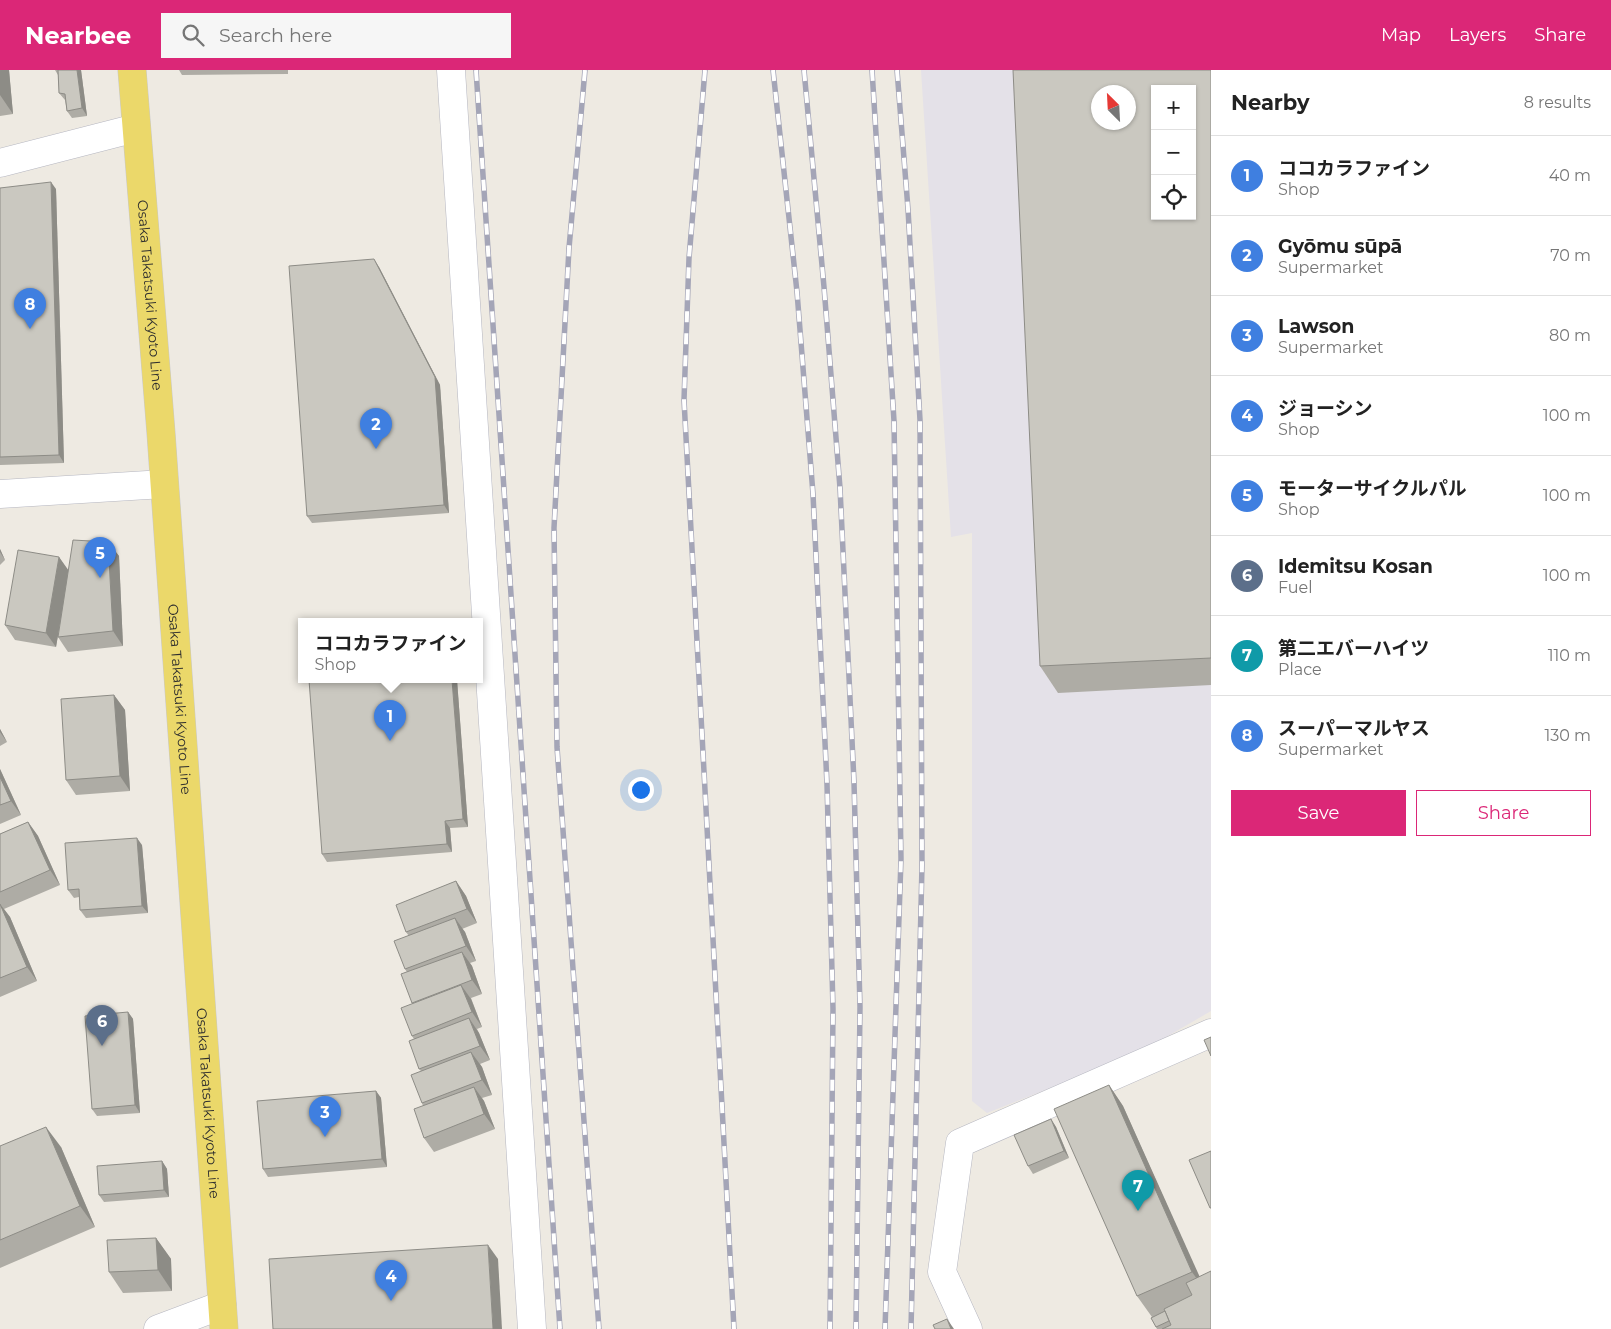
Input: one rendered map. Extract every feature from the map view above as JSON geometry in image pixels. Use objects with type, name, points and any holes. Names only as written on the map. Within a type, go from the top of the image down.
[{"type":"main road","name":"Osaka Takatsuki Kyoto Line","points":[[132,70],[164,484],[223,1317]]},
{"type":"street","points":[[451,70],[532,1329]]},
{"type":"street","points":[[0,163],[136,128]]},
{"type":"street","points":[[0,494],[164,484]]},
{"type":"street","points":[[968,1329],[942,1272],[960,1144],[1211,1033]]},
{"type":"street","points":[[158,1329],[223,1317]]},
{"type":"shaded area","points":[[921,70],[1211,70],[1211,1011],[1137,1054],[987,1113],[972,1101],[972,533],[951,537]]},
{"type":"building","points":[[58,70],[77,70],[82,108],[67,111],[65,94],[59,93]]},
{"type":"building","points":[[1013,70],[1211,70],[1211,658],[1040,666]]},
{"type":"building","points":[[51,182],[59,455],[0,457],[0,188]]},
{"type":"building","points":[[374,259],[435,377],[444,505],[307,516],[289,266]]},
{"type":"building","points":[[73,540],[108,542],[113,631],[58,637]]},
{"type":"building","points":[[18,550],[59,557],[46,633],[5,625]]},
{"type":"building","points":[[309,683],[452,683],[463,819],[445,821],[447,844],[322,854]]},
{"type":"building","points":[[114,695],[120,776],[66,780],[61,699]]},
{"type":"building","points":[[0,777],[11,801],[0,805]]},
{"type":"building","points":[[28,822],[50,870],[0,892],[0,834]]},
{"type":"building","points":[[137,838],[142,906],[80,910],[79,889],[68,890],[65,843]]},
{"type":"building","points":[[456,881],[467,909],[406,932],[396,905]]},
{"type":"building","points":[[0,904],[27,967],[0,978]]},
{"type":"building","points":[[455,918],[466,946],[405,969],[394,941]]},
{"type":"building","points":[[462,952],[472,980],[412,1003],[401,974]]},
{"type":"building","points":[[461,985],[472,1012],[412,1036],[401,1008]]},
{"type":"building","points":[[128,1012],[135,1105],[92,1109],[85,1016]]},
{"type":"building","points":[[469,1018],[480,1046],[419,1069],[409,1041]]},
{"type":"building","points":[[1211,1037],[1211,1056],[1204,1040]]},
{"type":"building","points":[[471,1052],[482,1080],[422,1103],[411,1075]]},
{"type":"building","points":[[1109,1085],[1192,1272],[1137,1296],[1054,1109]]},
{"type":"building","points":[[474,1087],[484,1114],[424,1138],[414,1109]]},
{"type":"building","points":[[376,1091],[382,1159],[263,1169],[257,1101]]},
{"type":"building","points":[[1051,1119],[1064,1151],[1028,1166],[1014,1135]]},
{"type":"building","points":[[46,1127],[80,1206],[0,1240],[0,1146]]},
{"type":"building","points":[[1211,1151],[1211,1208],[1210,1208],[1189,1160]]},
{"type":"building","points":[[162,1161],[164,1190],[99,1195],[97,1166]]},
{"type":"building","points":[[156,1238],[158,1270],[109,1272],[107,1240]]},
{"type":"building","points":[[488,1245],[493,1329],[273,1329],[269,1259]]},
{"type":"building","points":[[1211,1271],[1211,1329],[1162,1329],[1171,1325],[1164,1309],[1192,1295],[1186,1283]]},
{"type":"building","points":[[1165,1311],[1169,1321],[1156,1327],[1151,1318]]},
{"type":"building","points":[[947,1319],[951,1329],[935,1329],[933,1325]]},
{"type":"railway","points":[[476,70],[560,1329]]},
{"type":"railway","points":[[585,70],[569,248],[554,528],[557,747],[599,1329]]},
{"type":"railway","points":[[705,70],[689,258],[684,400],[734,1329]]},
{"type":"railway","points":[[773,70],[797,292],[813,494],[827,784],[833,1009],[830,1329]]},
{"type":"railway","points":[[804,70],[840,488],[854,782],[860,1007],[856,1329]]},
{"type":"railway","points":[[872,70],[894,421],[901,859],[885,1329]]},
{"type":"railway","points":[[897,70],[908,209],[920,420],[922,865],[911,1329]]},
{"type":"place","name":"スーパーマルヤス","points":[[30,329]]},
{"type":"place","name":"Gyōmu sūpā","points":[[376,449]]},
{"type":"place","name":"モーターサイクルパル","points":[[100,578]]},
{"type":"place","name":"ココカラファイン","points":[[390,741]]},
{"type":"place","name":"Idemitsu Kosan","points":[[102,1046]]},
{"type":"place","name":"Lawson","points":[[325,1137]]},
{"type":"place","name":"第二エバーハイツ","points":[[1138,1211]]},
{"type":"place","name":"ジョーシン","points":[[391,1301]]}]
